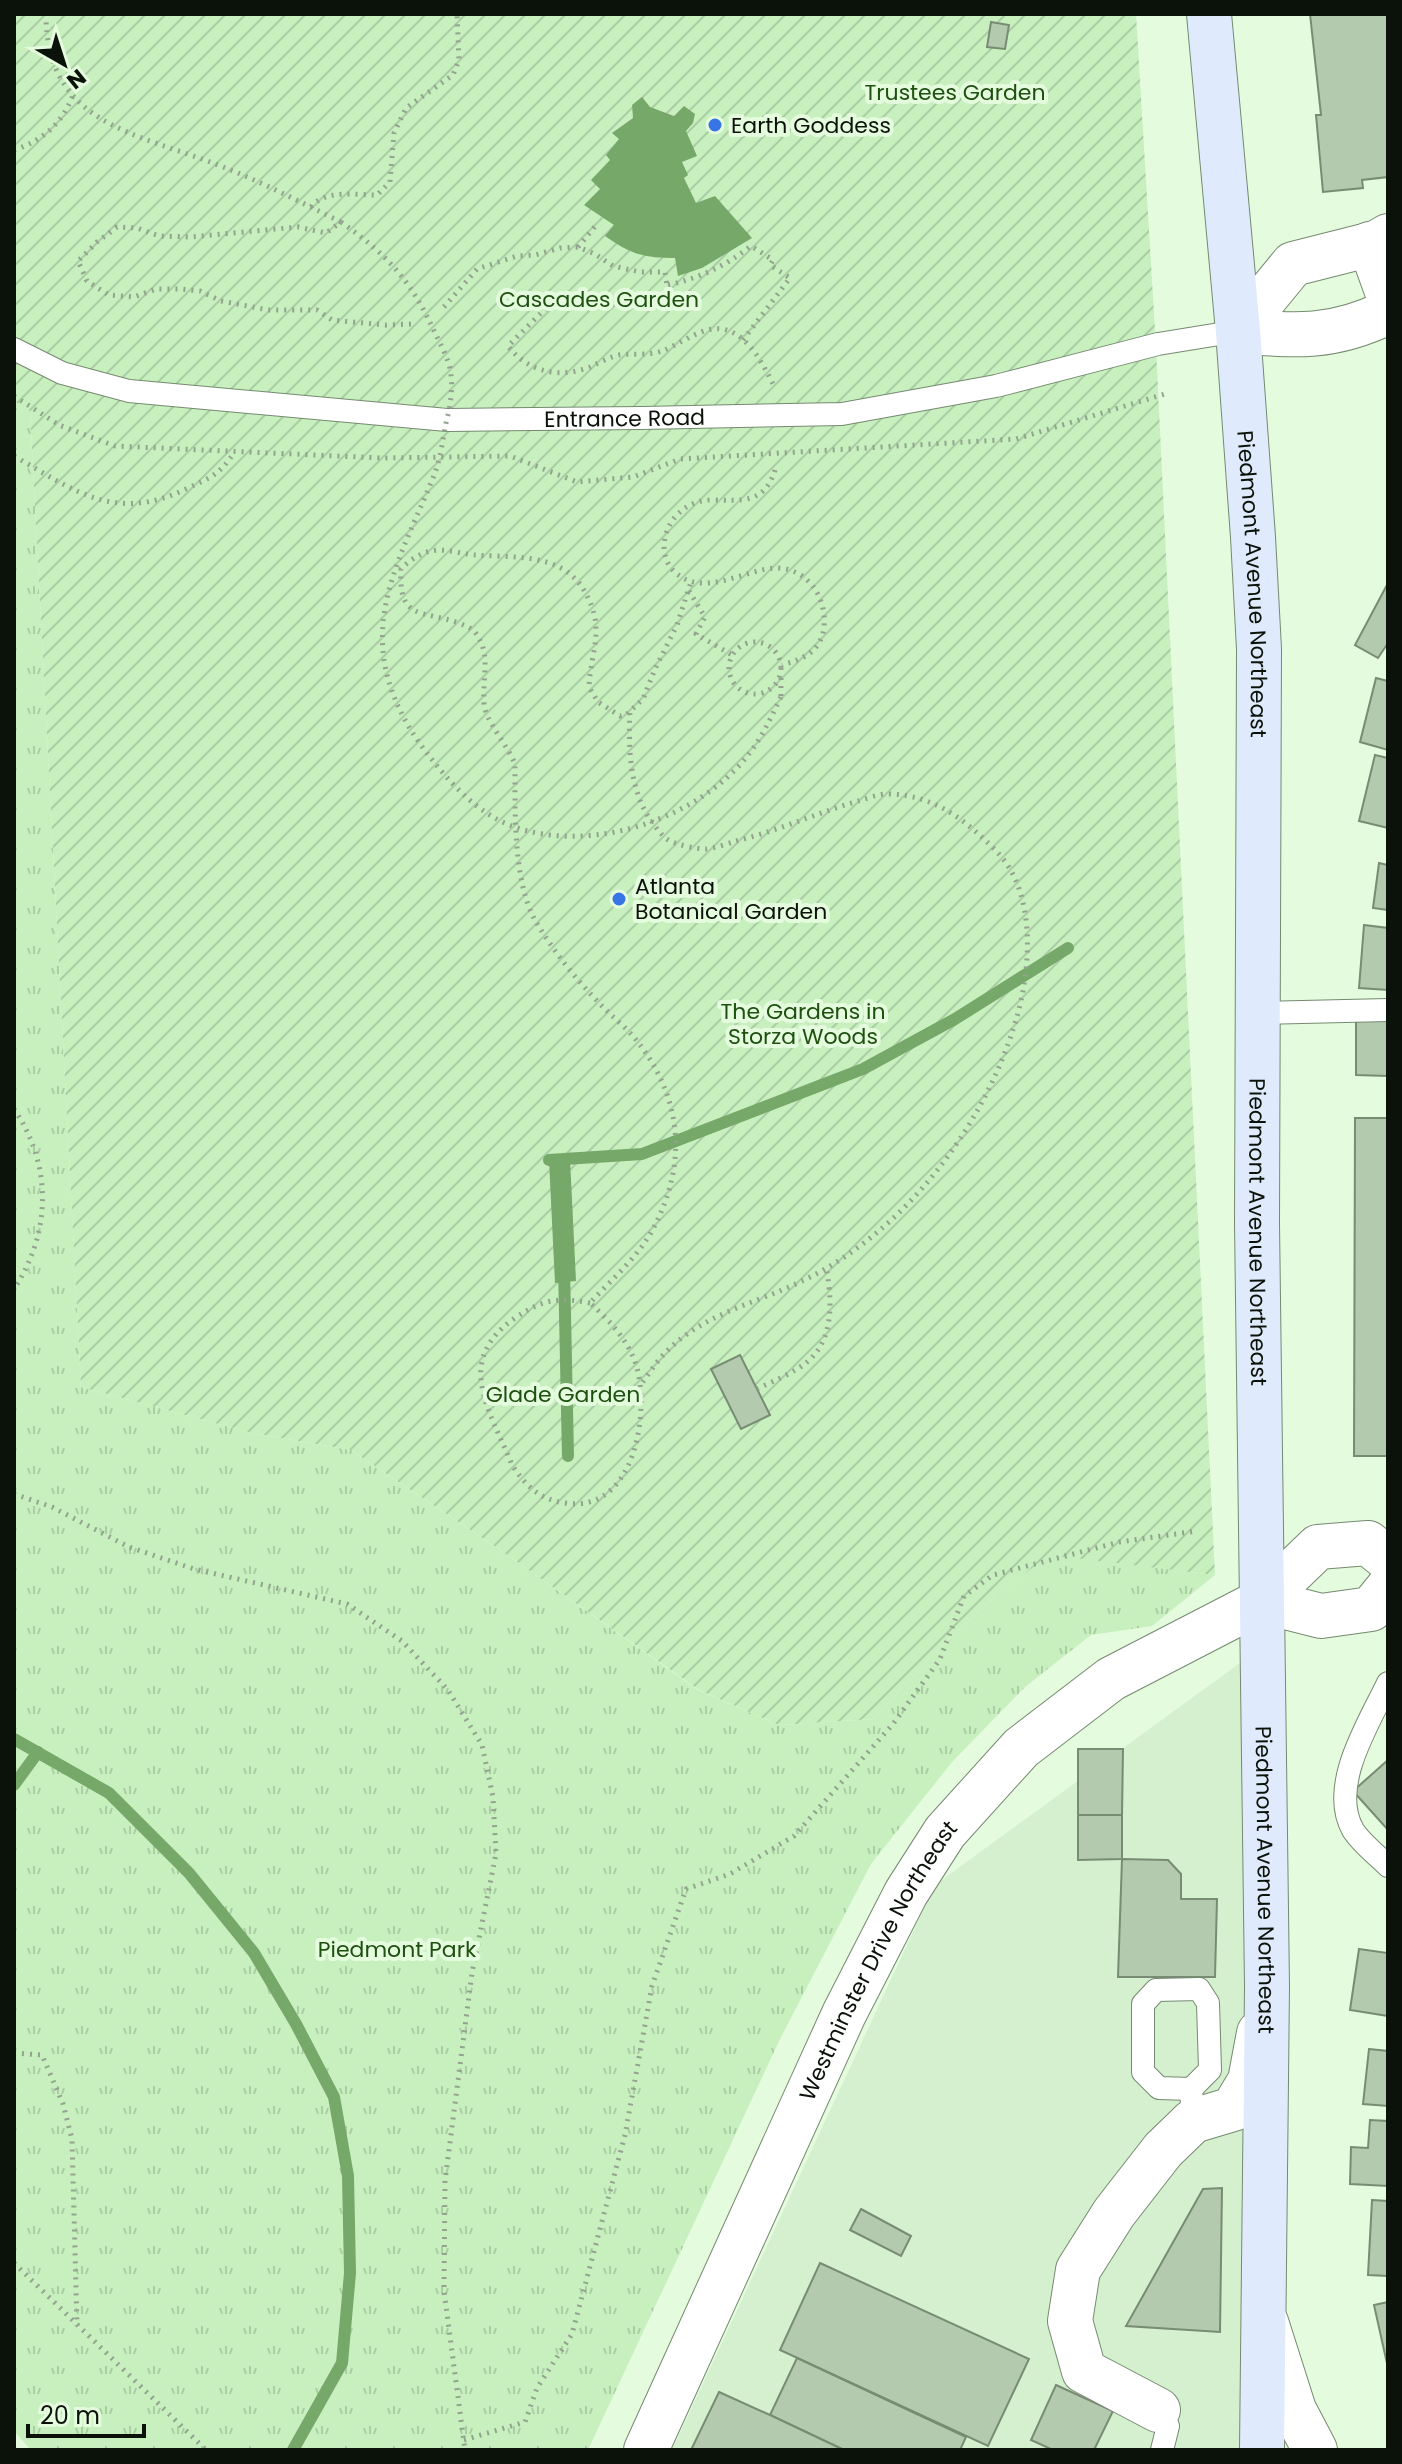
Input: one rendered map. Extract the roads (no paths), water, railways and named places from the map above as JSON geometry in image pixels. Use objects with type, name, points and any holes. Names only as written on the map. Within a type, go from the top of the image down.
[{"type":"main road","name":"Piedmont Avenue Northeast","points":[[1209,14],[1238,331],[1259,649],[1259,1519],[1267,1987],[1262,2450]]},
{"type":"street","points":[[1238,331],[1293,264],[1379,240],[1388,294]]},
{"type":"street","points":[[1238,331],[1305,336],[1359,327],[1388,312]]},
{"type":"street","name":"Westminster Drive Northeast","points":[[646,2450],[844,2014],[906,1893],[945,1832],[1021,1748],[1111,1679],[1262,1601],[1318,1547],[1368,1543],[1388,1559]]},
{"type":"street","points":[[1262,1601],[1324,1617],[1371,1609],[1388,1588]]},
{"type":"street","points":[[1160,2430],[1084,2371],[1070,2321],[1078,2270],[1114,2213],[1163,2150],[1192,2105],[1233,2109],[1250,2081],[1267,1987]]},
{"type":"street","points":[[1264,2315],[1294,2410],[1315,2450]]},
{"type":"lane","name":"Entrance Road","points":[[14,349],[62,373],[129,391],[447,420],[842,414],[996,386],[1158,344],[1238,331]]},
{"type":"lane","points":[[1258,1013],[1388,1010]]},
{"type":"lane","points":[[1388,1683],[1346,1779],[1345,1805],[1354,1831],[1388,1866]]},
{"type":"lane","points":[[1199,1989],[1208,2003],[1210,2070],[1192,2105],[1159,2088],[1143,2072],[1143,2004],[1156,1990],[1199,1989]]},
{"type":"waterway","points":[[549,1160],[642,1154],[863,1069],[955,1019],[1068,948]]},
{"type":"waterway","points":[[564,1267],[568,1456]]},
{"type":"waterway","points":[[14,1739],[109,1793],[189,1873],[254,1953],[334,2097],[348,2176],[350,2273],[342,2363],[293,2450]]},
{"type":"waterway","points":[[14,1785],[38,1752]]},
{"type":"place","name":"Earth Goddess","points":[[715,125]]},
{"type":"place","name":"Atlanta Botanical Garden","points":[[619,899]]},
{"type":"park label","name":"Trustees Garden","points":[[955,92]]},
{"type":"park label","name":"Cascades Garden","points":[[599,299]]},
{"type":"park label","name":"The Gardens in Storza Woods","points":[[803,1024]]},
{"type":"park label","name":"Glade Garden","points":[[563,1394]]},
{"type":"park label","name":"Piedmont Park","points":[[397,1949]]}]
